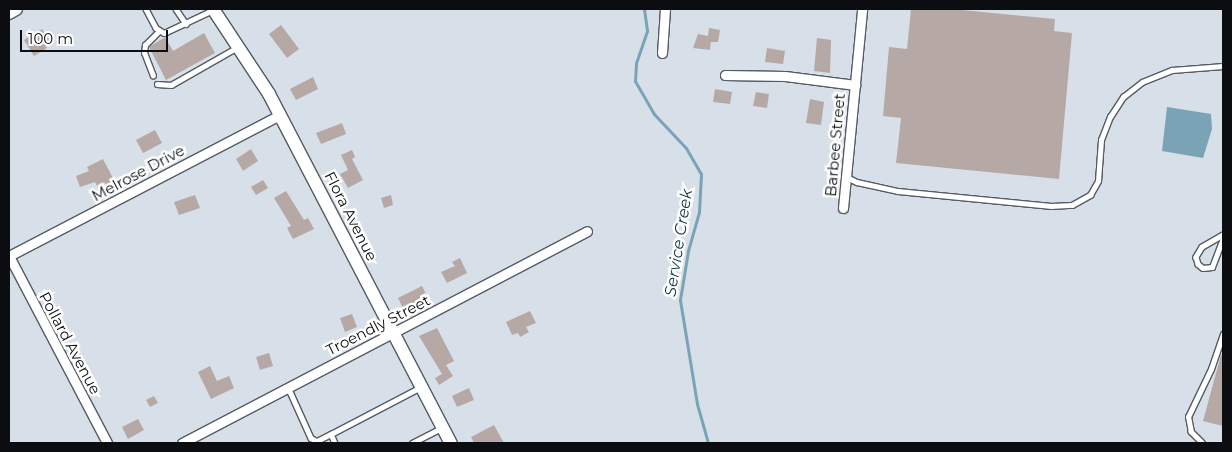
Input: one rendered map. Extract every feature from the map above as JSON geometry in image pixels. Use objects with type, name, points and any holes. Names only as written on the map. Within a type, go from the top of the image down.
[{"type":"street","points":[[9,13],[16,9]]},
{"type":"street","name":"Flora Avenue","points":[[214,9],[239,46],[280,115],[450,443]]},
{"type":"street","points":[[662,53],[665,9]]},
{"type":"street","name":"Barbee Street","points":[[843,208],[862,9]]},
{"type":"street","name":"Barbee Street","points":[[726,76],[785,76],[855,85]]},
{"type":"street","name":"Melrose Drive","points":[[9,256],[280,115]]},
{"type":"street","name":"Troendly Street","points":[[182,443],[587,231]]},
{"type":"street","name":"Pollard Avenue","points":[[9,256],[107,443]]},
{"type":"lane","points":[[146,9],[159,31],[170,33],[214,9]]},
{"type":"lane","points":[[176,9],[186,24]]},
{"type":"lane","points":[[153,76],[144,52],[145,44],[159,31]]},
{"type":"lane","points":[[157,84],[171,85],[239,46]]},
{"type":"lane","points":[[846,176],[857,182],[898,191],[1025,204],[1072,205],[1090,194],[1098,181],[1101,140],[1110,117],[1123,97],[1142,82],[1164,72],[1223,66]]},
{"type":"lane","points":[[1223,237],[1212,267],[1203,268],[1198,264],[1196,257],[1202,247],[1223,237]]},
{"type":"lane","points":[[1202,443],[1191,432],[1188,417],[1211,369],[1223,334]]},
{"type":"lane","points":[[288,387],[312,438],[317,441],[421,387]]},
{"type":"lane","points":[[412,443],[442,428]]},
{"type":"lane","points":[[331,434],[335,443]]},
{"type":"water","points":[[1167,107],[1211,114],[1212,129],[1203,158],[1162,151]]},
{"type":"building","points":[[911,9],[952,9],[1055,19],[1054,31],[1072,33],[1059,179],[896,163],[901,118],[883,116],[889,47],[907,49]]},
{"type":"building","points":[[281,25],[299,49],[287,58],[269,34]]},
{"type":"building","points":[[709,28],[720,30],[718,42],[711,42],[710,50],[693,48],[698,34],[708,36]]},
{"type":"building","points":[[42,29],[49,40],[44,43],[47,48],[34,56],[24,40]]},
{"type":"building","points":[[204,33],[215,53],[166,80],[149,47],[165,37],[173,51]]},
{"type":"building","points":[[817,38],[831,40],[830,73],[814,71]]},
{"type":"building","points":[[767,48],[785,51],[783,64],[765,62]]},
{"type":"building","points":[[313,77],[318,89],[296,100],[290,89]]},
{"type":"building","points":[[715,89],[732,92],[730,104],[713,102]]},
{"type":"building","points":[[756,92],[769,94],[767,108],[753,106]]},
{"type":"building","points":[[810,99],[824,102],[821,125],[806,123]]},
{"type":"building","points":[[342,123],[346,134],[321,144],[316,133]]},
{"type":"building","points":[[155,130],[162,143],[143,153],[136,140]]},
{"type":"building","points":[[251,149],[258,161],[243,171],[236,159]]},
{"type":"building","points":[[352,150],[355,157],[352,159],[363,180],[348,188],[340,174],[348,170],[341,155]]},
{"type":"building","points":[[103,159],[114,180],[106,185],[104,182],[97,186],[95,182],[80,187],[76,176],[89,171],[87,167]]},
{"type":"building","points":[[263,180],[268,188],[256,195],[251,187]]},
{"type":"building","points":[[286,191],[304,220],[308,218],[314,229],[293,239],[287,228],[291,226],[274,198]]},
{"type":"building","points":[[195,195],[200,208],[179,215],[174,202]]},
{"type":"building","points":[[391,195],[393,205],[384,208],[381,198]]},
{"type":"building","points":[[460,258],[467,273],[447,283],[441,272],[455,266],[452,262]]},
{"type":"building","points":[[422,286],[428,298],[404,310],[398,298]]},
{"type":"building","points":[[530,311],[536,323],[526,327],[529,332],[520,337],[518,333],[512,335],[506,322]]},
{"type":"building","points":[[352,314],[357,327],[345,332],[340,318]]},
{"type":"building","points":[[437,328],[454,361],[446,365],[453,376],[439,385],[435,378],[442,374],[419,336]]},
{"type":"building","points":[[269,353],[273,366],[260,370],[256,357]]},
{"type":"building","points":[[1221,355],[1223,355],[1223,426],[1203,421]]},
{"type":"building","points":[[210,366],[217,381],[229,376],[234,388],[211,399],[198,372]]},
{"type":"building","points":[[469,388],[474,400],[457,407],[452,396]]},
{"type":"building","points":[[154,396],[158,403],[150,407],[146,400]]},
{"type":"building","points":[[138,419],[144,430],[128,439],[122,427]]},
{"type":"building","points":[[494,425],[504,443],[474,443],[471,437]]},
{"type":"waterway","name":"Service Creek","points":[[644,9],[647,31],[636,63],[635,81],[654,114],[686,148],[701,174],[699,212],[688,251],[680,300],[697,404],[708,443]]}]
